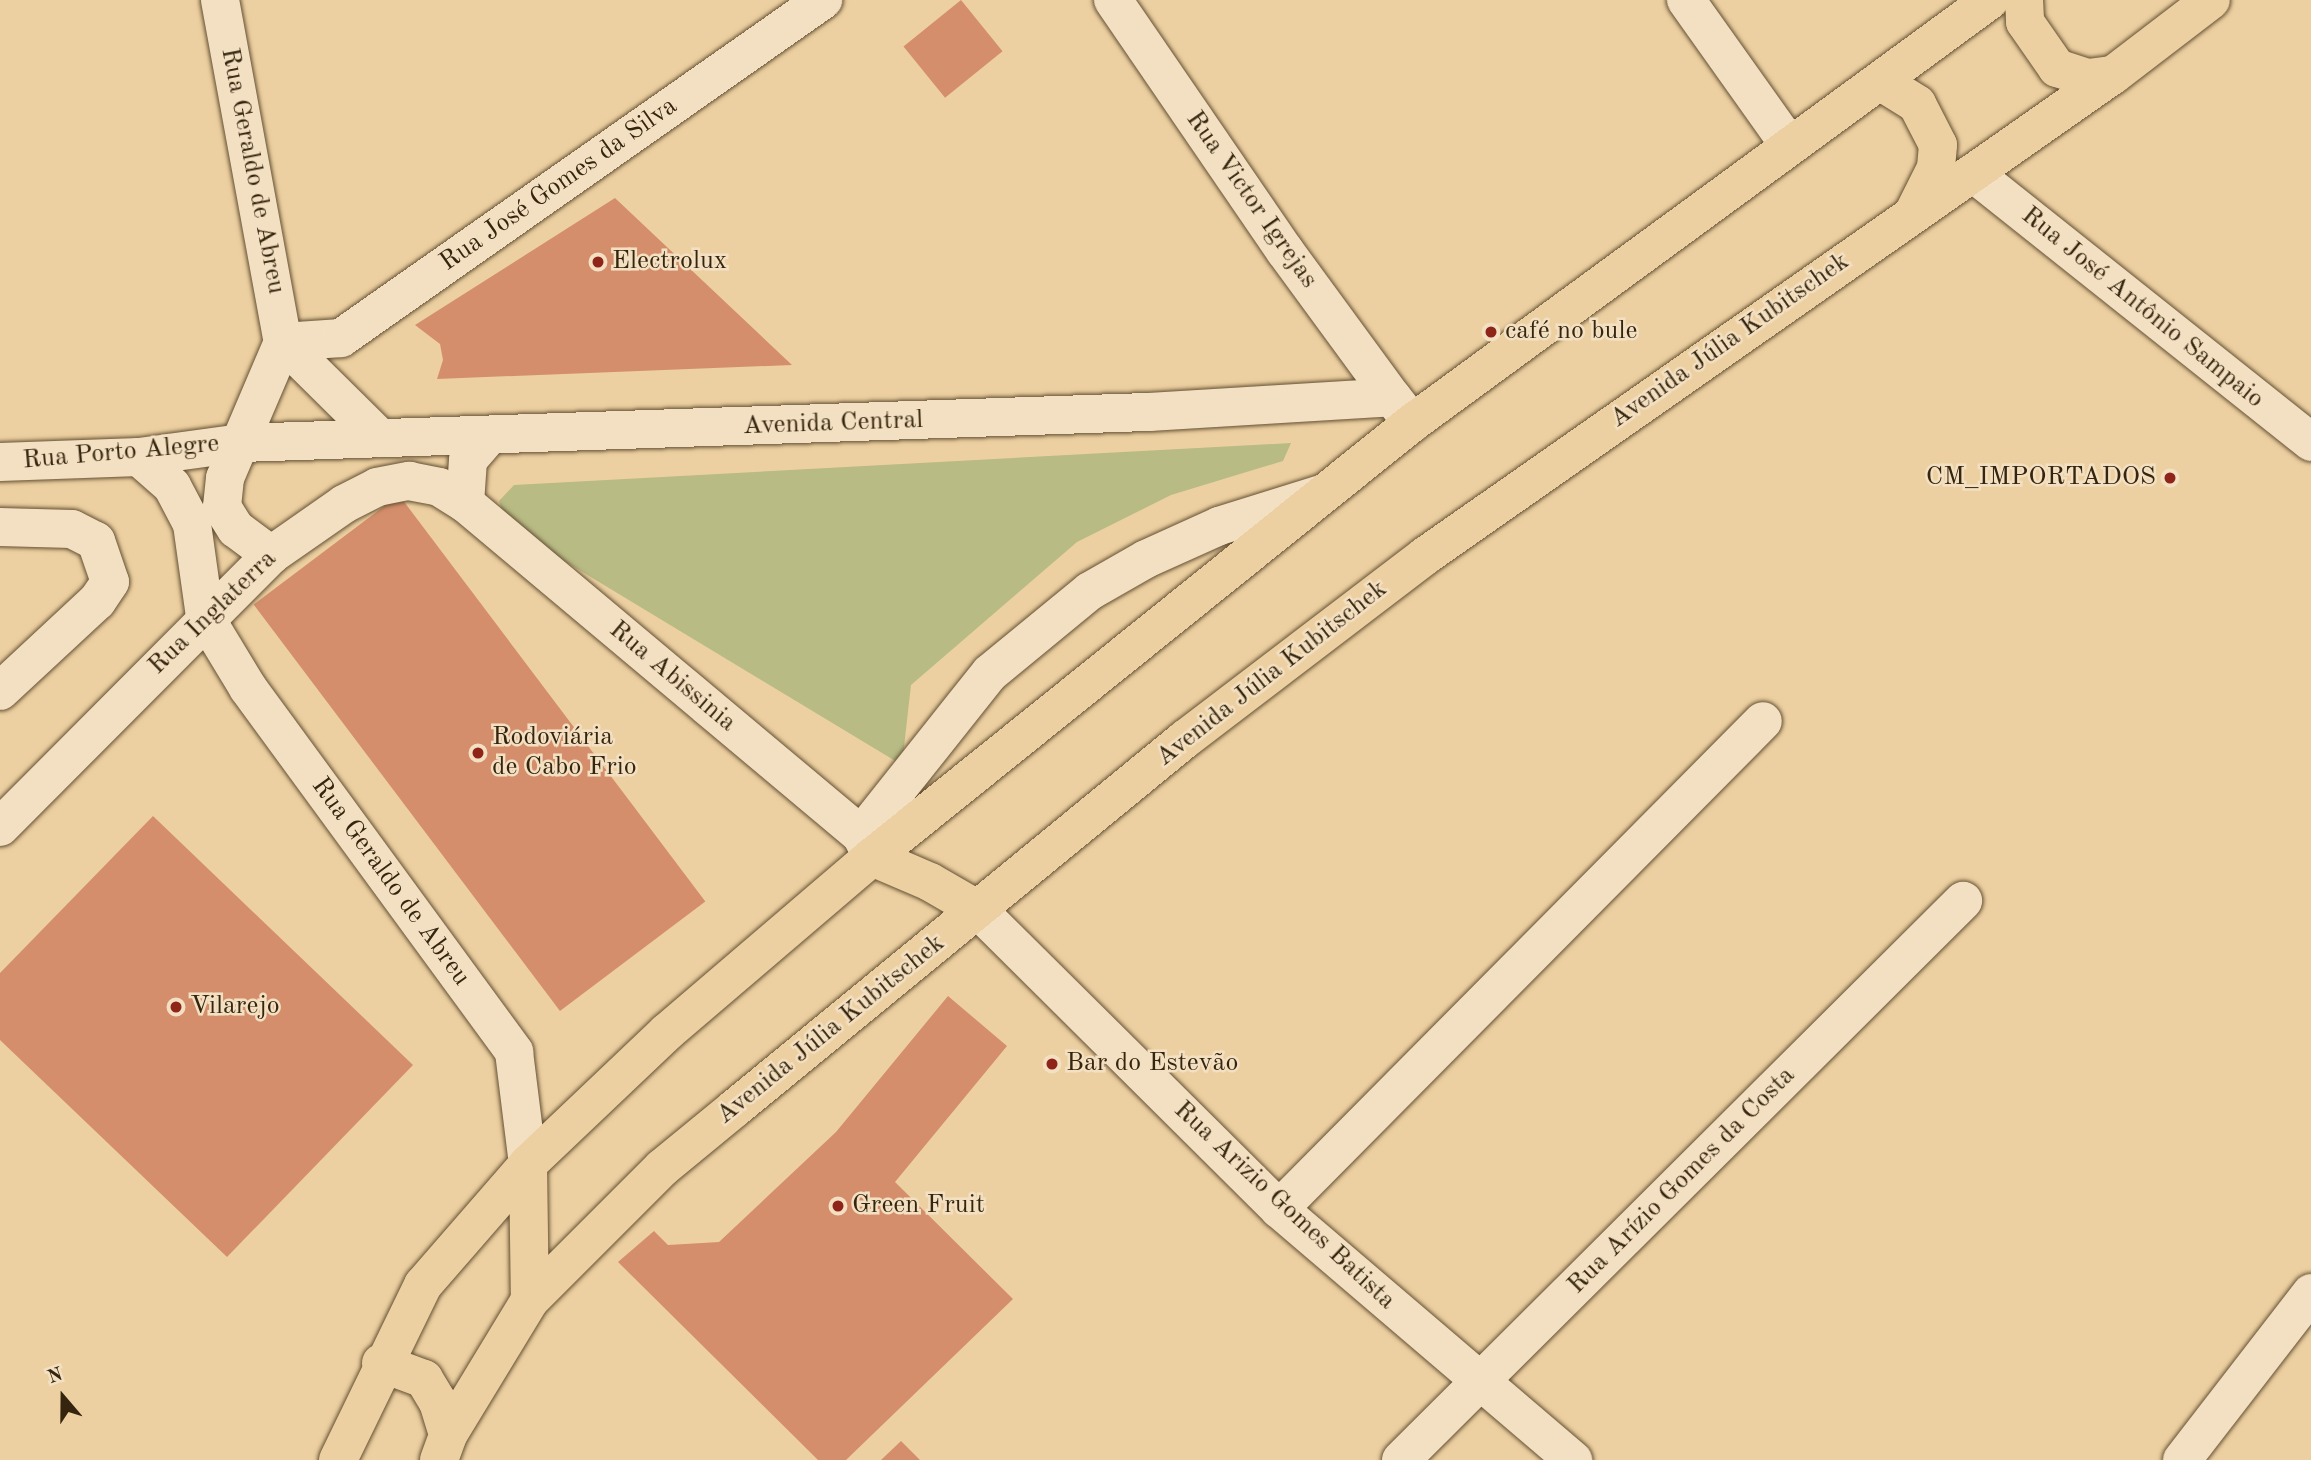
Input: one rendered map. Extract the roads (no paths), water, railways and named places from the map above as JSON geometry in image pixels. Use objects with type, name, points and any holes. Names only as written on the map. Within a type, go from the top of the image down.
[{"type":"main road","points":[[338,1460],[382,1363],[423,1285],[528,1164],[866,846],[1336,489],[1402,410],[1789,145],[1990,0]]},
{"type":"main road","points":[[2024,0],[2025,22],[2057,68],[2088,78],[2113,75]]},
{"type":"main road","name":"Avenida Júlia Kubitschek","points":[[443,1448],[530,1300],[662,1168],[977,909],[1185,739],[1425,556],[2113,75],[2211,0]]},
{"type":"main road","points":[[1880,81],[1917,104],[1938,145],[1973,173]]},
{"type":"main road","points":[[1913,214],[1936,168],[1938,145]]},
{"type":"main road","points":[[866,846],[977,909]]},
{"type":"main road","points":[[528,1164],[530,1300]]},
{"type":"main road","points":[[382,1363],[424,1379],[438,1402],[443,1448]]},
{"type":"street","name":"Rua Geraldo de Abreu","points":[[220,0],[284,342]]},
{"type":"street","name":"Rua José Gomes da Silva","points":[[284,342],[341,338],[823,0]]},
{"type":"street","name":"Rua Victor Igrejas","points":[[1113,0],[1285,251],[1402,410]]},
{"type":"street","points":[[1686,0],[1789,145]]},
{"type":"street","name":"Rua José Antônio Sampaio","points":[[1973,173],[2304,426]]},
{"type":"street","points":[[271,555],[236,529],[222,507],[225,478],[284,342],[380,438]]},
{"type":"street","name":"Avenida Central","points":[[241,443],[488,437],[1122,413],[1402,410]]},
{"type":"street","points":[[465,503],[468,460],[488,437]]},
{"type":"street","name":"Rua Porto Alegre","points":[[0,462],[139,457],[241,443]]},
{"type":"street","points":[[139,457],[172,486],[192,524],[205,617]]},
{"type":"street","name":"Rua Inglaterra","points":[[0,827],[205,617],[271,555],[306,527],[377,487],[409,481],[439,487],[465,503]]},
{"type":"street","points":[[866,846],[990,673],[1090,592],[1146,559],[1219,526],[1336,489]]},
{"type":"street","name":"Rua Abissinia","points":[[465,503],[866,846]]},
{"type":"street","points":[[0,527],[72,529],[96,541],[110,582],[97,601],[0,691]]},
{"type":"street","name":"Rua Geraldo de Abreu","points":[[205,617],[248,688],[514,1052],[528,1164]]},
{"type":"street","points":[[1279,1209],[1763,721]]},
{"type":"street","name":"Rua Arízio Gomes da Costa","points":[[1401,1460],[1963,901]]},
{"type":"street","name":"Rua Arizio Gomes Batista","points":[[977,909],[1279,1209],[1479,1383],[1573,1460]]},
{"type":"street","points":[[2182,1460],[2311,1293]]},
{"type":"place","name":"Electrolux","points":[[598,262]]},
{"type":"place","name":"café no bule","points":[[1491,332]]},
{"type":"place","name":"CM_IMPORTADOS","points":[[2170,478]]},
{"type":"place","name":"Rodoviária de Cabo Frio","points":[[478,753]]},
{"type":"place","name":"Vilarejo","points":[[176,1007]]},
{"type":"place","name":"Bar do Estevão","points":[[1052,1064]]},
{"type":"place","name":"Green Fruit","points":[[838,1206]]}]
